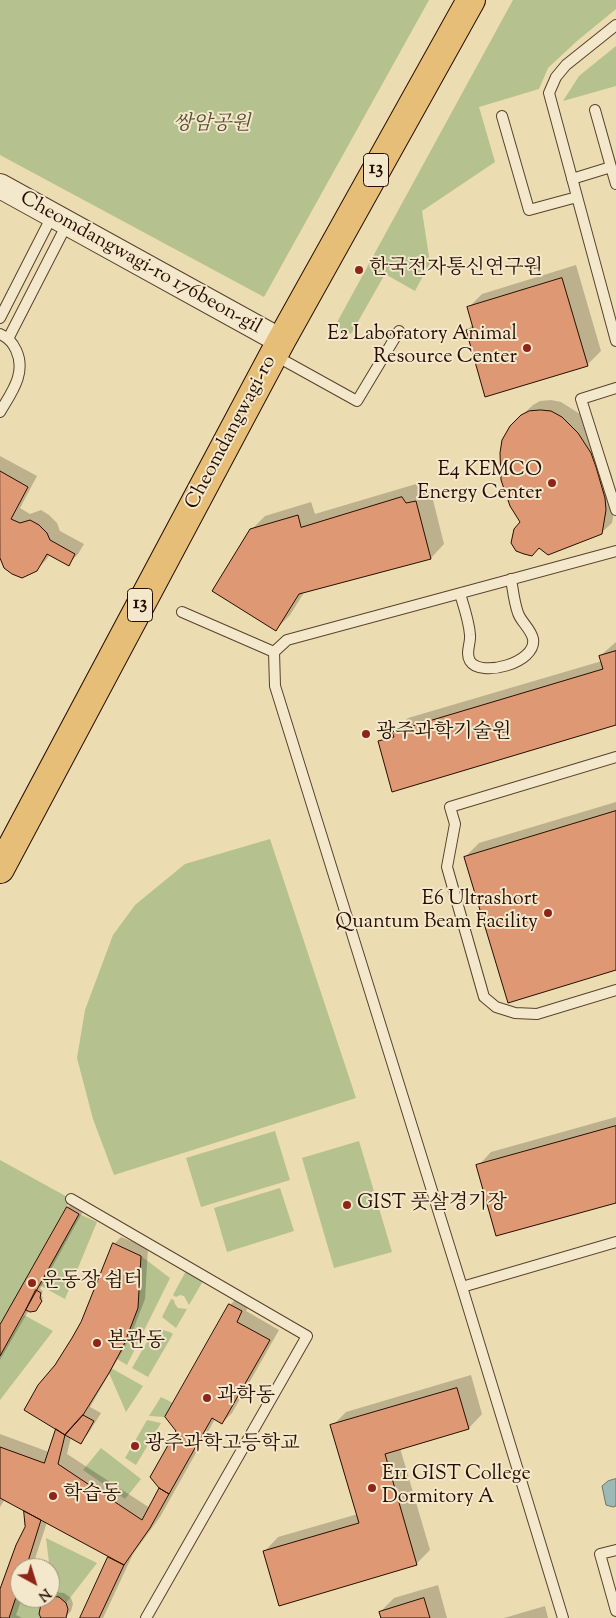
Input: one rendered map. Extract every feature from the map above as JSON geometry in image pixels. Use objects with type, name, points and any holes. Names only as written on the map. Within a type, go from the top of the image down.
[{"type":"main road","name":"Cheomdangwagi-ro","points":[[0,869],[277,348],[471,0]]},
{"type":"street","name":"Cheomdangwagi-ro 176beon-gil","points":[[0,186],[277,348]]},
{"type":"lane","points":[[616,25],[566,65],[556,77],[549,93],[614,323],[616,341]]},
{"type":"lane","points":[[595,110],[616,184]]},
{"type":"lane","points":[[502,116],[529,210],[577,197]]},
{"type":"lane","points":[[572,179],[611,167]]},
{"type":"lane","points":[[0,318],[60,220]]},
{"type":"lane","points":[[0,412],[18,380],[20,368],[19,356],[14,345],[4,337],[60,220]]},
{"type":"lane","points":[[277,348],[357,402],[399,331]]},
{"type":"lane","points":[[616,388],[581,399],[616,510]]},
{"type":"lane","points":[[563,1618],[275,686],[274,652],[287,640],[616,551]]},
{"type":"lane","points":[[460,594],[470,632],[470,644],[467,654],[469,660],[478,667],[489,668],[508,665],[528,654],[533,638],[517,612],[511,579]]},
{"type":"lane","points":[[182,612],[274,652]]},
{"type":"lane","points":[[616,757],[450,807],[455,824],[447,867],[484,997],[496,1006],[515,1013],[537,1014],[616,990]]},
{"type":"lane","points":[[71,1199],[307,1336],[146,1618]]},
{"type":"lane","points":[[462,1287],[616,1242]]},
{"type":"lane","points":[[616,1550],[600,1554],[616,1611]]},
{"type":"green space","name":"쌍암공원","points":[[0,0],[429,0],[264,297],[0,155]]},
{"type":"green space","points":[[513,0],[616,0],[616,9],[548,68],[539,89],[479,107],[495,162],[422,211],[430,263],[415,291],[385,274],[351,334],[335,326]]},
{"type":"green space","points":[[616,46],[616,86],[563,101],[579,76]]},
{"type":"green space","points":[[270,839],[356,1098],[114,1175],[93,1119],[77,1058],[85,1010],[113,935],[135,905],[185,864]]},
{"type":"green space","points":[[275,1131],[290,1180],[201,1207],[186,1158]]},
{"type":"green space","name":"GIST 풋살경기장","points":[[359,1141],[392,1252],[334,1268],[302,1158]]},
{"type":"green space","points":[[0,1160],[71,1199],[0,1325]]},
{"type":"green space","points":[[280,1188],[294,1231],[227,1252],[214,1208]]},
{"type":"green space","points":[[79,1214],[97,1222],[65,1299],[39,1285]]},
{"type":"green space","points":[[141,1256],[170,1278],[127,1365],[117,1359],[138,1308]]},
{"type":"green space","points":[[186,1271],[203,1281],[189,1305],[184,1296],[176,1297],[173,1295]]},
{"type":"green space","points":[[171,1299],[174,1300],[178,1308],[187,1309],[176,1328],[162,1317]]},
{"type":"green space","points":[[24,1315],[53,1331],[0,1400],[0,1356]]},
{"type":"green space","points":[[155,1328],[173,1334],[148,1377],[132,1368]]},
{"type":"green space","points":[[111,1368],[143,1386],[126,1412],[109,1373]]},
{"type":"green space","points":[[161,1397],[173,1403],[165,1417],[149,1416]]},
{"type":"green space","points":[[147,1420],[161,1423],[136,1465],[125,1458]]},
{"type":"green space","points":[[101,1448],[141,1479],[125,1499],[83,1470]]},
{"type":"green space","points":[[46,1538],[97,1563],[66,1603],[60,1598],[60,1558],[48,1558]]},
{"type":"green space","points":[[12,1608],[40,1608],[41,1618],[9,1618]]},
{"type":"water","points":[[616,1479],[616,1506],[613,1507],[606,1505],[602,1486],[608,1481]]},
{"type":"building","name":"E2 Laboratory Animal Resource Center","points":[[562,278],[588,366],[485,397],[466,330],[473,328],[467,307]]},
{"type":"building","name":"E4 KEMCO Energy Center","points":[[529,411],[551,411],[562,417],[578,433],[591,453],[605,498],[606,510],[602,534],[548,555],[539,548],[532,556],[516,551],[511,543],[514,529],[520,522],[510,506],[501,480],[500,453],[502,440],[510,426],[521,415]]},
{"type":"building","points":[[0,471],[28,487],[11,519],[20,523],[30,520],[47,533],[50,540],[75,554],[69,566],[47,554],[37,571],[22,578],[4,568],[0,558]]},
{"type":"building","points":[[402,497],[406,503],[416,501],[431,559],[299,594],[276,631],[212,591],[250,529],[298,515],[301,527]]},
{"type":"building","points":[[616,651],[616,725],[392,792],[378,741],[394,737],[392,732],[603,669],[599,656]]},
{"type":"building","name":"E6 Ultrashort Quantum Beam Facility","points":[[616,811],[616,970],[508,1003],[464,857]]},
{"type":"building","points":[[616,1126],[616,1203],[496,1236],[476,1165]]},
{"type":"building","name":"운동장 쉼터","points":[[67,1207],[79,1214],[0,1356],[0,1325]]},
{"type":"building","name":"본관동","points":[[113,1243],[141,1256],[138,1308],[123,1347],[109,1373],[83,1415],[65,1435],[24,1410],[38,1385],[55,1365],[81,1322]]},
{"type":"building","points":[[36,1290],[41,1293],[40,1298],[42,1301],[36,1311],[30,1312],[26,1310]]},
{"type":"building","name":"과학동","points":[[229,1304],[242,1311],[237,1322],[270,1340],[222,1424],[212,1418],[169,1494],[159,1488],[150,1477],[176,1431],[165,1417]]},
{"type":"building","name":"E11 GIST College Dormitory A","points":[[457,1388],[469,1429],[385,1454],[417,1565],[279,1606],[263,1551],[359,1523],[330,1425]]},
{"type":"building","points":[[83,1415],[94,1421],[81,1444],[65,1435]]},
{"type":"building","name":"학습동","points":[[56,1429],[65,1435],[58,1464],[142,1520],[159,1488],[169,1494],[150,1528],[124,1565],[0,1498],[0,1447],[44,1463]]},
{"type":"building","points":[[24,1511],[41,1520],[29,1558],[11,1558],[16,1545],[25,1527]]},
{"type":"building","points":[[108,1557],[124,1565],[99,1618],[80,1618]]},
{"type":"building","points":[[10,1562],[10,1608],[12,1608],[9,1618],[0,1618],[0,1589]]},
{"type":"building","points":[[60,1598],[66,1603],[68,1609],[66,1618],[41,1618],[39,1614],[40,1608],[60,1608]]},
{"type":"building","points":[[424,1598],[430,1618],[381,1618],[379,1612]]},
{"type":"place","name":"한국전자통신연구원","points":[[359,270]]},
{"type":"place","name":"E2 Laboratory Animal Resource Center","points":[[527,348]]},
{"type":"place","name":"E4 KEMCO Energy Center","points":[[552,483]]},
{"type":"place","name":"광주과학기술원","points":[[366,734]]},
{"type":"place","name":"E6 Ultrashort Quantum Beam Facility","points":[[548,913]]},
{"type":"place","name":"GIST 풋살경기장","points":[[347,1205]]},
{"type":"place","name":"운동장 쉼터","points":[[32,1283]]},
{"type":"place","name":"본관동","points":[[97,1343]]},
{"type":"place","name":"과학동","points":[[207,1398]]},
{"type":"place","name":"광주과학고등학교","points":[[135,1446]]},
{"type":"place","name":"E11 GIST College Dormitory A","points":[[372,1488]]},
{"type":"place","name":"학습동","points":[[53,1496]]}]
